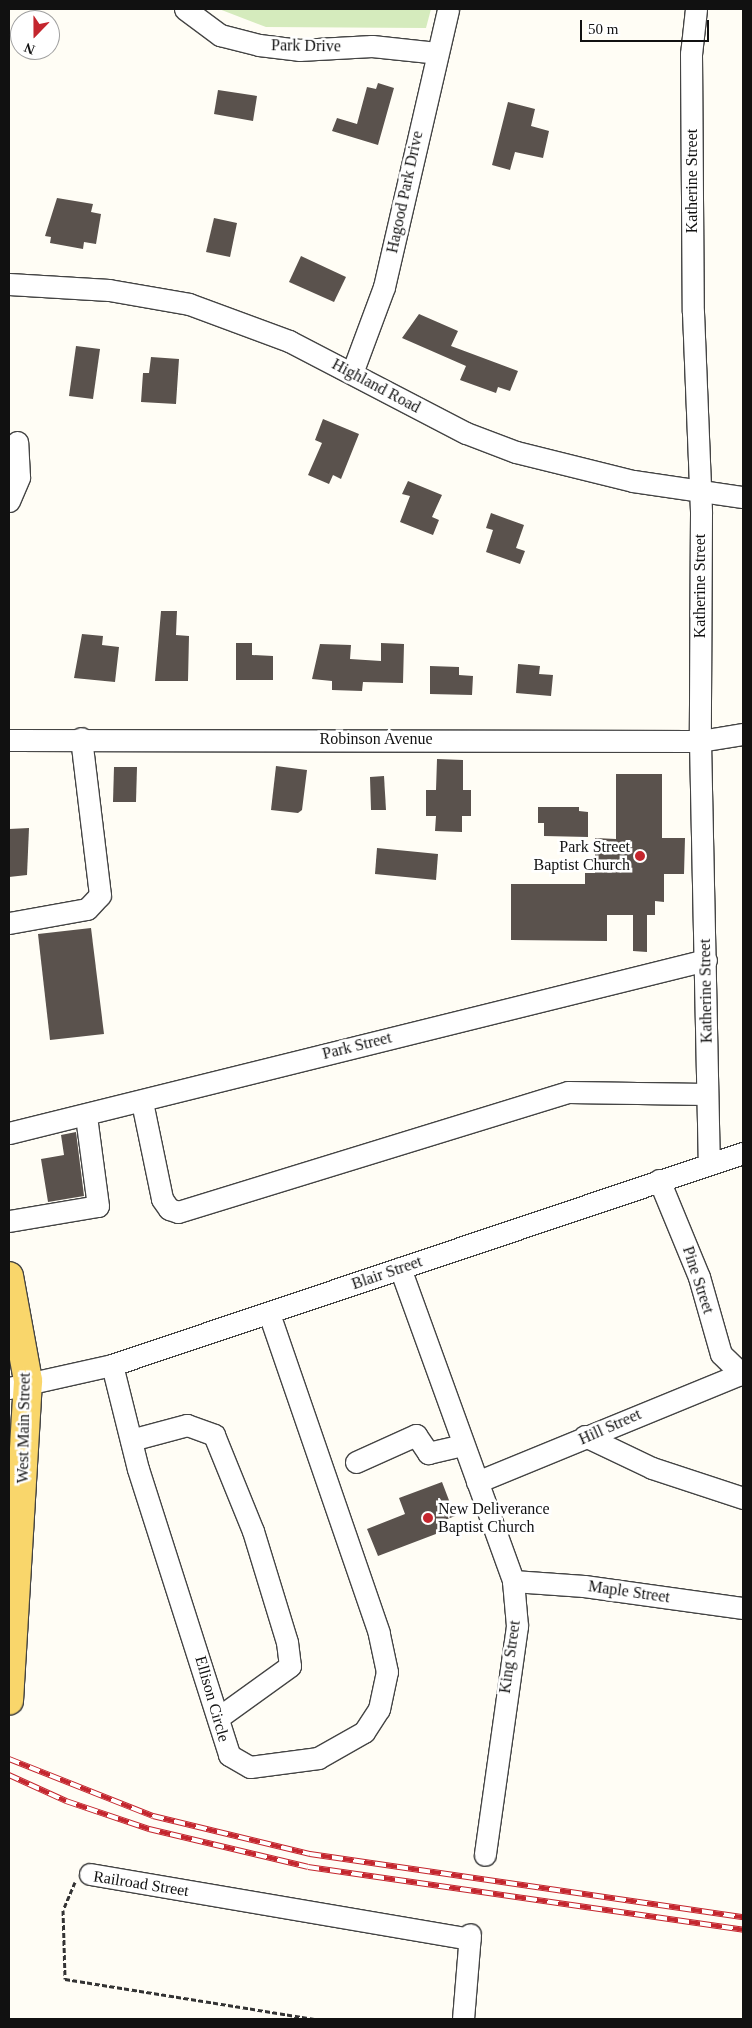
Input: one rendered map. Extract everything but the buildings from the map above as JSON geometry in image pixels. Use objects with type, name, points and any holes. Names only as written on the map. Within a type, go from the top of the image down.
[{"type":"main road","name":"West Main Street","points":[[9,1276],[18,1385],[9,1700]]},
{"type":"street","name":"Park Drive","points":[[185,9],[220,35],[259,45],[299,50],[372,46],[437,53]]},
{"type":"street","name":"Hagood Park Drive","points":[[352,373],[384,286],[448,9]]},
{"type":"street","name":"Katherine Street","points":[[696,9],[691,54],[693,312],[700,491],[700,741],[706,960],[708,1164]]},
{"type":"street","name":"Highland Road","points":[[9,284],[109,290],[189,304],[241,320],[352,373],[466,433],[516,452],[575,469],[743,497]]},
{"type":"street","points":[[9,501],[20,477],[17,442]]},
{"type":"street","name":"Robinson Avenue","points":[[9,740],[81,738],[700,741],[743,734]]},
{"type":"street","points":[[9,923],[87,909],[100,895],[81,738]]},
{"type":"street","name":"Park Street","points":[[9,1132],[86,1116],[706,960]]},
{"type":"street","points":[[142,1102],[162,1200],[169,1209],[178,1212],[568,1092],[708,1094]]},
{"type":"street","points":[[9,1221],[98,1206],[86,1116]]},
{"type":"street","name":"Blair Street","points":[[18,1385],[112,1365],[743,1153]]},
{"type":"street","name":"Pine Street","points":[[659,1180],[698,1277],[721,1354],[743,1374]]},
{"type":"street","name":"King Street","points":[[400,1268],[462,1445],[513,1581],[518,1626],[485,1855]]},
{"type":"street","name":"Ellison Circle","points":[[112,1365],[131,1440],[229,1755],[250,1767],[318,1758],[364,1732],[379,1709],[387,1672],[379,1633],[269,1313]]},
{"type":"street","name":"Hill Street","points":[[477,1482],[560,1451],[585,1436],[743,1374]]},
{"type":"street","points":[[131,1440],[186,1425],[214,1435],[267,1578],[287,1642],[290,1666],[218,1718]]},
{"type":"street","points":[[356,1462],[416,1435],[428,1453],[462,1445]]},
{"type":"street","points":[[585,1436],[652,1468],[743,1498]]},
{"type":"street","name":"Maple Street","points":[[513,1581],[584,1586],[743,1608]]},
{"type":"street","name":"Railroad Street","points":[[90,1874],[470,1937],[463,2019]]},
{"type":"path","name":"Railroad Street","points":[[90,1874],[73,1884],[64,1904],[65,1979],[316,2019]]},
{"type":"green space","points":[[219,9],[431,9],[426,28],[266,27]]},
{"type":"railway","points":[[9,1759],[153,1816],[310,1854],[743,1917]]},
{"type":"railway","points":[[9,1775],[66,1801],[149,1829],[308,1867],[743,1930]]},
{"type":"place","name":"Park Street Baptist Church","points":[[640,856]]},
{"type":"place","name":"New Deliverance Baptist Church","points":[[428,1518]]}]
